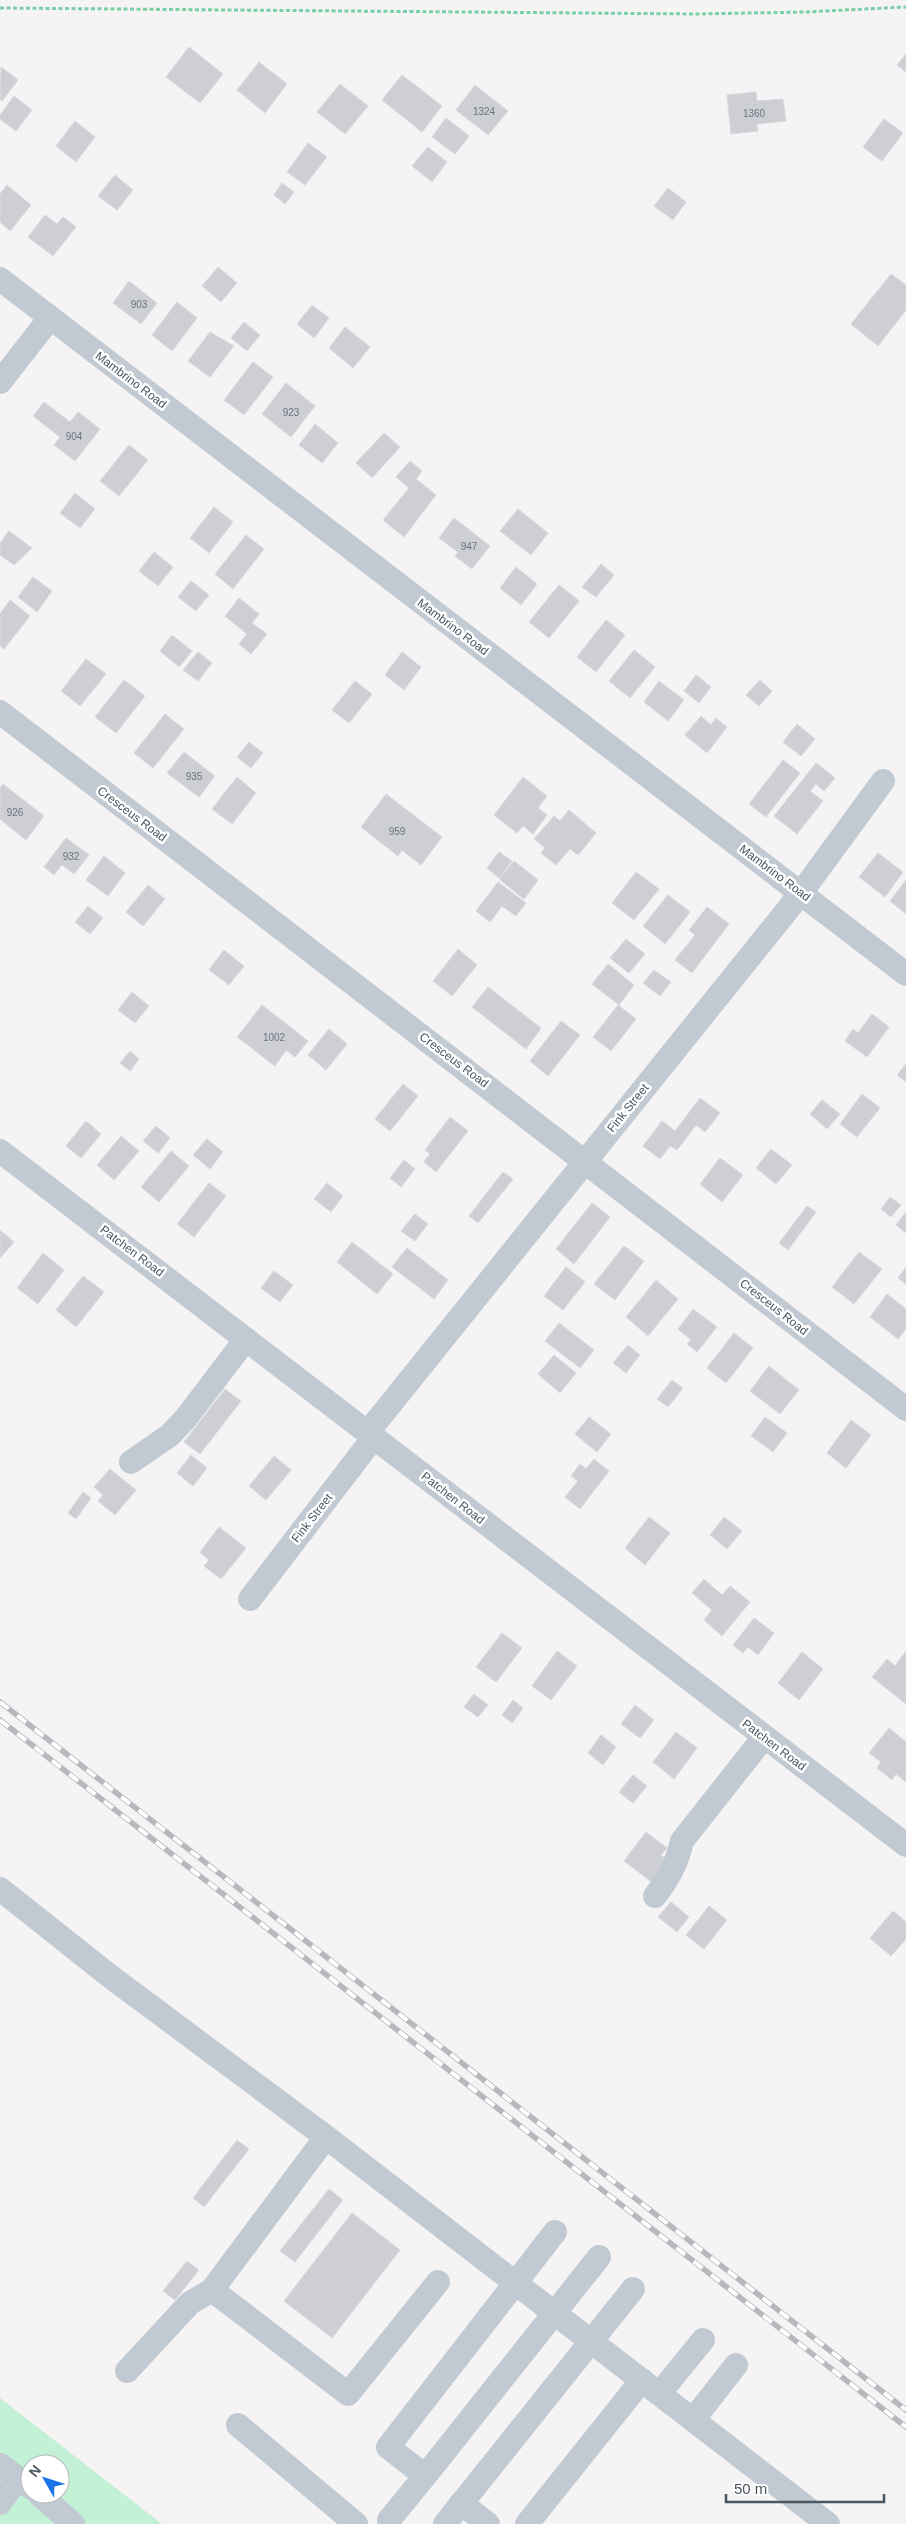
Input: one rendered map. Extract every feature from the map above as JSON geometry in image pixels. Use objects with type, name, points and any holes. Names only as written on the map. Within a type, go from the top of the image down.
[{"type":"street","name":"Mambrino Road","points":[[0,279],[906,974]]},
{"type":"street","points":[[0,382],[50,318]]},
{"type":"street","name":"Cresceus Road","points":[[0,712],[906,1409]]},
{"type":"street","name":"Fink Street","points":[[250,1599],[371,1435],[801,893],[883,781]]},
{"type":"street","name":"Patchen Road","points":[[0,1150],[906,1845]]},
{"type":"street","points":[[131,1462],[170,1434],[181,1423],[246,1339]]},
{"type":"street","points":[[655,1896],[670,1877],[682,1840],[764,1737]]},
{"type":"street","points":[[0,1890],[111,1977],[326,2137],[828,2524]]},
{"type":"street","points":[[127,2371],[190,2303],[212,2290],[326,2137]]},
{"type":"street","points":[[425,2476],[388,2446],[514,2282],[555,2232]]},
{"type":"street","points":[[389,2520],[599,2256]]},
{"type":"street","points":[[212,2290],[348,2394],[438,2282]]},
{"type":"street","points":[[445,2524],[633,2289]]},
{"type":"street","points":[[527,2524],[650,2387],[703,2340]]},
{"type":"street","points":[[693,2420],[736,2365]]},
{"type":"street","points":[[238,2425],[356,2524]]},
{"type":"street","points":[[0,2502],[16,2477]]},
{"type":"street","points":[[461,2503],[488,2524]]},
{"type":"street","points":[[50,2504],[73,2524]]},
{"type":"path","points":[[0,8],[697,14],[906,7]]},
{"type":"green space","points":[[0,2398],[162,2524],[0,2524]]},
{"type":"building","points":[[189,47],[223,74],[200,103],[166,77]]},
{"type":"building","points":[[906,54],[906,72],[897,65]]},
{"type":"building","points":[[259,62],[287,84],[265,113],[237,90]]},
{"type":"building","points":[[1,67],[18,80],[2,101],[0,99]]},
{"type":"building","points":[[402,75],[442,106],[422,132],[382,100]]},
{"type":"building","points":[[340,84],[368,106],[345,134],[317,112]]},
{"type":"building","points":[[475,85],[508,111],[488,135],[456,110]]},
{"type":"building","points":[[756,92],[757,101],[783,99],[786,121],[757,124],[758,131],[731,134],[727,95]]},
{"type":"building","points":[[14,96],[32,110],[16,131],[0,119],[0,115]]},
{"type":"building","points":[[446,118],[469,136],[455,154],[432,137]]},
{"type":"building","points":[[884,119],[903,133],[882,161],[863,147]]},
{"type":"building","points":[[75,121],[95,137],[76,162],[56,146]]},
{"type":"building","points":[[308,143],[327,157],[305,185],[287,172]]},
{"type":"building","points":[[428,147],[447,162],[432,182],[412,166]]},
{"type":"building","points":[[115,175],[133,190],[117,210],[98,196]]},
{"type":"building","points":[[282,183],[294,192],[285,204],[274,195]]},
{"type":"building","points":[[7,185],[31,205],[10,231],[0,222],[0,194]]},
{"type":"building","points":[[668,188],[686,202],[673,220],[654,206]]},
{"type":"building","points":[[45,215],[57,224],[63,217],[76,227],[53,256],[28,237]]},
{"type":"building","points":[[218,267],[237,283],[221,302],[202,286]]},
{"type":"building","points":[[891,274],[906,285],[906,310],[878,346],[851,324]]},
{"type":"building","points":[[129,281],[157,303],[141,324],[113,303]]},
{"type":"building","points":[[177,302],[197,318],[172,351],[152,335]]},
{"type":"building","points":[[312,305],[329,318],[314,338],[297,324]]},
{"type":"building","points":[[244,322],[260,335],[247,351],[231,338]]},
{"type":"building","points":[[345,327],[370,347],[353,368],[329,348]]},
{"type":"building","points":[[210,332],[234,346],[210,377],[188,361]]},
{"type":"building","points":[[253,362],[273,377],[244,415],[224,400]]},
{"type":"building","points":[[286,383],[315,406],[291,437],[262,414]]},
{"type":"building","points":[[44,402],[70,422],[78,412],[100,429],[75,461],[54,445],[60,437],[33,416]]},
{"type":"building","points":[[315,424],[338,443],[322,463],[299,445]]},
{"type":"building","points":[[384,433],[400,447],[372,478],[356,463]]},
{"type":"building","points":[[129,445],[148,460],[119,496],[100,481]]},
{"type":"building","points":[[410,461],[422,471],[416,479],[436,495],[404,537],[383,520],[409,488],[396,477]]},
{"type":"building","points":[[75,493],[95,509],[80,528],[60,513]]},
{"type":"building","points":[[214,507],[233,522],[209,553],[190,538]]},
{"type":"building","points":[[518,509],[548,533],[531,555],[500,531]]},
{"type":"building","points":[[454,518],[490,546],[472,569],[455,556],[458,552],[439,538]]},
{"type":"building","points":[[9,531],[32,548],[14,565],[0,555],[0,543]]},
{"type":"building","points":[[246,535],[264,549],[233,589],[215,574]]},
{"type":"building","points":[[154,552],[173,567],[158,586],[139,571]]},
{"type":"building","points":[[601,564],[614,575],[596,597],[582,587]]},
{"type":"building","points":[[516,567],[537,584],[521,605],[500,588]]},
{"type":"building","points":[[33,577],[52,591],[37,612],[18,597]]},
{"type":"building","points":[[191,581],[209,595],[196,611],[178,597]]},
{"type":"building","points":[[559,585],[579,601],[549,638],[529,622]]},
{"type":"building","points":[[239,598],[259,614],[252,623],[267,634],[251,654],[239,644],[247,634],[225,616]]},
{"type":"building","points":[[10,600],[30,616],[4,649],[0,646],[0,614]]},
{"type":"building","points":[[606,620],[625,635],[596,672],[577,657]]},
{"type":"building","points":[[172,635],[192,651],[179,667],[160,651]]},
{"type":"building","points":[[634,650],[655,667],[630,698],[609,681]]},
{"type":"building","points":[[198,652],[212,663],[198,681],[183,670]]},
{"type":"building","points":[[402,652],[421,667],[404,690],[385,675]]},
{"type":"building","points":[[86,659],[106,674],[80,706],[61,691]]},
{"type":"building","points":[[696,675],[711,687],[699,703],[684,691]]},
{"type":"building","points":[[124,680],[145,696],[116,733],[95,717]]},
{"type":"building","points":[[760,680],[772,691],[759,706],[746,695]]},
{"type":"building","points":[[355,681],[372,694],[349,723],[332,710]]},
{"type":"building","points":[[659,681],[684,700],[668,721],[644,702]]},
{"type":"building","points":[[165,714],[184,729],[153,768],[134,753]]},
{"type":"building","points":[[701,716],[711,725],[716,718],[727,727],[707,753],[685,735]]},
{"type":"building","points":[[797,724],[815,739],[801,756],[783,742]]},
{"type":"building","points":[[249,742],[263,753],[251,768],[237,757]]},
{"type":"building","points":[[184,752],[215,776],[199,797],[167,773]]},
{"type":"building","points":[[783,760],[800,773],[766,817],[749,804]]},
{"type":"building","points":[[816,763],[835,778],[824,791],[816,784],[810,791],[823,801],[797,834],[774,816]]},
{"type":"building","points":[[237,777],[256,793],[232,824],[212,809]]},
{"type":"building","points":[[523,777],[547,796],[538,808],[547,815],[533,834],[523,826],[517,833],[494,815]]},
{"type":"building","points":[[3,784],[44,816],[26,840],[0,819],[0,788]]},
{"type":"building","points":[[386,794],[442,837],[421,865],[402,850],[398,856],[361,827]]},
{"type":"building","points":[[569,810],[596,833],[578,855],[570,849],[556,865],[541,853],[545,848],[534,839],[554,816],[560,821]]},
{"type":"building","points":[[66,838],[89,855],[74,874],[62,865],[54,875],[44,867]]},
{"type":"building","points":[[499,852],[512,861],[499,878],[487,868]]},
{"type":"building","points":[[878,853],[903,872],[885,897],[859,877]]},
{"type":"building","points":[[104,856],[125,873],[108,896],[86,880]]},
{"type":"building","points":[[514,861],[538,880],[524,899],[499,879]]},
{"type":"building","points":[[636,872],[659,889],[634,920],[612,903]]},
{"type":"building","points":[[906,880],[906,914],[890,901]]},
{"type":"building","points":[[498,882],[526,903],[516,916],[502,906],[490,922],[476,911]]},
{"type":"building","points":[[148,885],[165,899],[143,926],[126,912]]},
{"type":"building","points":[[668,895],[690,912],[665,944],[643,926]]},
{"type":"building","points":[[88,906],[103,918],[90,934],[75,922]]},
{"type":"building","points":[[707,907],[729,924],[692,973],[675,960],[695,935],[689,930]]},
{"type":"building","points":[[626,939],[645,954],[629,973],[610,958]]},
{"type":"building","points":[[458,949],[477,965],[452,996],[433,981]]},
{"type":"building","points":[[224,950],[244,966],[229,985],[209,970]]},
{"type":"building","points":[[608,964],[634,985],[619,1005],[592,984]]},
{"type":"building","points":[[654,970],[671,982],[660,996],[643,983]]},
{"type":"building","points":[[488,987],[541,1028],[526,1049],[472,1007]]},
{"type":"building","points":[[132,992],[149,1006],[135,1023],[118,1010]]},
{"type":"building","points":[[262,1005],[308,1041],[295,1057],[286,1050],[275,1066],[237,1037]]},
{"type":"building","points":[[618,1005],[636,1019],[611,1051],[593,1037]]},
{"type":"building","points":[[872,1014],[889,1027],[867,1057],[845,1041],[853,1029],[858,1033]]},
{"type":"building","points":[[561,1021],[580,1035],[548,1076],[530,1061]]},
{"type":"building","points":[[329,1029],[347,1044],[326,1070],[308,1055]]},
{"type":"building","points":[[130,1051],[139,1059],[130,1071],[120,1063]]},
{"type":"building","points":[[906,1064],[906,1082],[897,1075]]},
{"type":"building","points":[[403,1084],[418,1096],[390,1131],[375,1119]]},
{"type":"building","points":[[862,1094],[880,1108],[857,1137],[840,1124]]},
{"type":"building","points":[[700,1098],[720,1113],[705,1132],[696,1125],[677,1150],[670,1146],[660,1159],[643,1146],[662,1121],[675,1131]]},
{"type":"building","points":[[822,1100],[840,1114],[827,1129],[810,1114]]},
{"type":"building","points":[[450,1117],[468,1131],[436,1172],[424,1162],[430,1154],[425,1150]]},
{"type":"building","points":[[86,1121],[101,1134],[81,1158],[66,1146]]},
{"type":"building","points":[[156,1126],[170,1138],[158,1153],[143,1141]]},
{"type":"building","points":[[121,1136],[139,1151],[114,1180],[97,1165]]},
{"type":"building","points":[[207,1139],[223,1152],[210,1169],[193,1155]]},
{"type":"building","points":[[771,1149],[792,1165],[776,1184],[756,1168]]},
{"type":"building","points":[[171,1151],[189,1166],[159,1202],[141,1187]]},
{"type":"building","points":[[720,1158],[743,1175],[722,1202],[700,1184]]},
{"type":"building","points":[[404,1160],[415,1169],[401,1187],[390,1178]]},
{"type":"building","points":[[503,1172],[513,1179],[478,1223],[469,1216]]},
{"type":"building","points":[[209,1183],[226,1196],[194,1237],[177,1224]]},
{"type":"building","points":[[327,1183],[343,1196],[331,1212],[314,1199]]},
{"type":"building","points":[[890,1197],[901,1205],[891,1217],[881,1209]]},
{"type":"building","points":[[592,1203],[610,1217],[574,1264],[556,1249]]},
{"type":"building","points":[[807,1206],[816,1212],[788,1250],[779,1243]]},
{"type":"building","points":[[906,1212],[906,1233],[896,1225]]},
{"type":"building","points":[[415,1214],[428,1224],[415,1241],[401,1231]]},
{"type":"building","points":[[0,1230],[14,1242],[0,1258]]},
{"type":"building","points":[[352,1242],[393,1274],[377,1294],[337,1262]]},
{"type":"building","points":[[624,1246],[644,1261],[615,1300],[594,1284]]},
{"type":"building","points":[[407,1248],[448,1280],[434,1299],[392,1267]]},
{"type":"building","points":[[859,1252],[882,1269],[854,1304],[832,1287]]},
{"type":"building","points":[[43,1253],[64,1270],[38,1304],[17,1288]]},
{"type":"building","points":[[566,1267],[585,1282],[563,1310],[544,1296]]},
{"type":"building","points":[[906,1267],[906,1284],[898,1278]]},
{"type":"building","points":[[274,1271],[293,1285],[280,1302],[261,1288]]},
{"type":"building","points":[[83,1276],[104,1292],[76,1327],[56,1310]]},
{"type":"building","points":[[656,1280],[678,1299],[648,1336],[626,1317]]},
{"type":"building","points":[[887,1294],[906,1309],[906,1329],[898,1339],[870,1317]]},
{"type":"building","points":[[693,1309],[717,1327],[697,1352],[687,1344],[691,1340],[678,1329]]},
{"type":"building","points":[[559,1323],[594,1350],[580,1368],[545,1341]]},
{"type":"building","points":[[734,1333],[753,1348],[726,1383],[707,1368]]},
{"type":"building","points":[[628,1345],[640,1355],[626,1373],[613,1363]]},
{"type":"building","points":[[554,1355],[576,1373],[560,1393],[538,1374]]},
{"type":"building","points":[[769,1366],[799,1390],[780,1414],[750,1391]]},
{"type":"building","points":[[672,1380],[683,1388],[668,1407],[657,1399]]},
{"type":"building","points":[[225,1389],[241,1401],[200,1454],[184,1442]]},
{"type":"building","points":[[589,1417],[611,1434],[597,1452],[575,1434]]},
{"type":"building","points":[[765,1417],[787,1433],[773,1452],[751,1436]]},
{"type":"building","points":[[851,1420],[871,1435],[846,1468],[827,1453]]},
{"type":"building","points":[[191,1455],[207,1468],[193,1486],[177,1473]]},
{"type":"building","points":[[274,1456],[291,1470],[266,1500],[249,1486]]},
{"type":"building","points":[[594,1459],[609,1471],[580,1509],[565,1497],[578,1481],[571,1476],[580,1464],[586,1469]]},
{"type":"building","points":[[110,1469],[136,1490],[115,1515],[98,1501],[103,1495],[94,1487]]},
{"type":"building","points":[[83,1492],[91,1498],[76,1519],[68,1513]]},
{"type":"building","points":[[649,1517],[670,1533],[645,1565],[625,1548]]},
{"type":"building","points":[[724,1517],[742,1531],[727,1549],[710,1535]]},
{"type":"building","points":[[219,1527],[246,1548],[221,1579],[204,1566],[209,1560],[200,1552]]},
{"type":"building","points":[[704,1579],[722,1595],[730,1586],[750,1602],[722,1636],[704,1620],[712,1610],[692,1593]]},
{"type":"building","points":[[754,1618],[774,1633],[758,1655],[748,1647],[743,1653],[733,1645]]},
{"type":"building","points":[[502,1633],[522,1648],[496,1682],[476,1667]]},
{"type":"building","points":[[557,1651],[577,1666],[551,1700],[532,1686]]},
{"type":"building","points":[[906,1651],[906,1704],[872,1677],[887,1659],[895,1666]]},
{"type":"building","points":[[802,1652],[823,1669],[799,1700],[778,1683]]},
{"type":"building","points":[[474,1694],[488,1705],[478,1717],[464,1707]]},
{"type":"building","points":[[513,1700],[523,1708],[512,1723],[502,1715]]},
{"type":"building","points":[[635,1705],[654,1720],[640,1738],[621,1724]]},
{"type":"building","points":[[889,1728],[906,1742],[906,1782],[896,1774],[892,1780],[877,1768],[881,1762],[869,1753]]},
{"type":"building","points":[[676,1732],[697,1748],[674,1779],[653,1762]]},
{"type":"building","points":[[601,1735],[616,1747],[603,1765],[588,1753]]},
{"type":"building","points":[[633,1775],[647,1786],[633,1803],[619,1792]]},
{"type":"building","points":[[646,1832],[667,1848],[661,1855],[670,1862],[654,1884],[624,1861]]},
{"type":"building","points":[[671,1902],[689,1917],[677,1932],[658,1917]]},
{"type":"building","points":[[709,1906],[727,1920],[704,1949],[686,1935]]},
{"type":"building","points":[[893,1911],[906,1922],[906,1939],[891,1956],[870,1938]]},
{"type":"building","points":[[237,2140],[249,2149],[204,2207],[193,2198]]},
{"type":"building","points":[[329,2189],[343,2200],[295,2262],[280,2251]]},
{"type":"building","points":[[352,2213],[400,2250],[332,2338],[284,2301]]},
{"type":"building","points":[[187,2261],[199,2270],[175,2300],[163,2291]]},
{"type":"railway","points":[[0,1702],[906,2410]]},
{"type":"railway","points":[[0,1720],[906,2427]]}]
